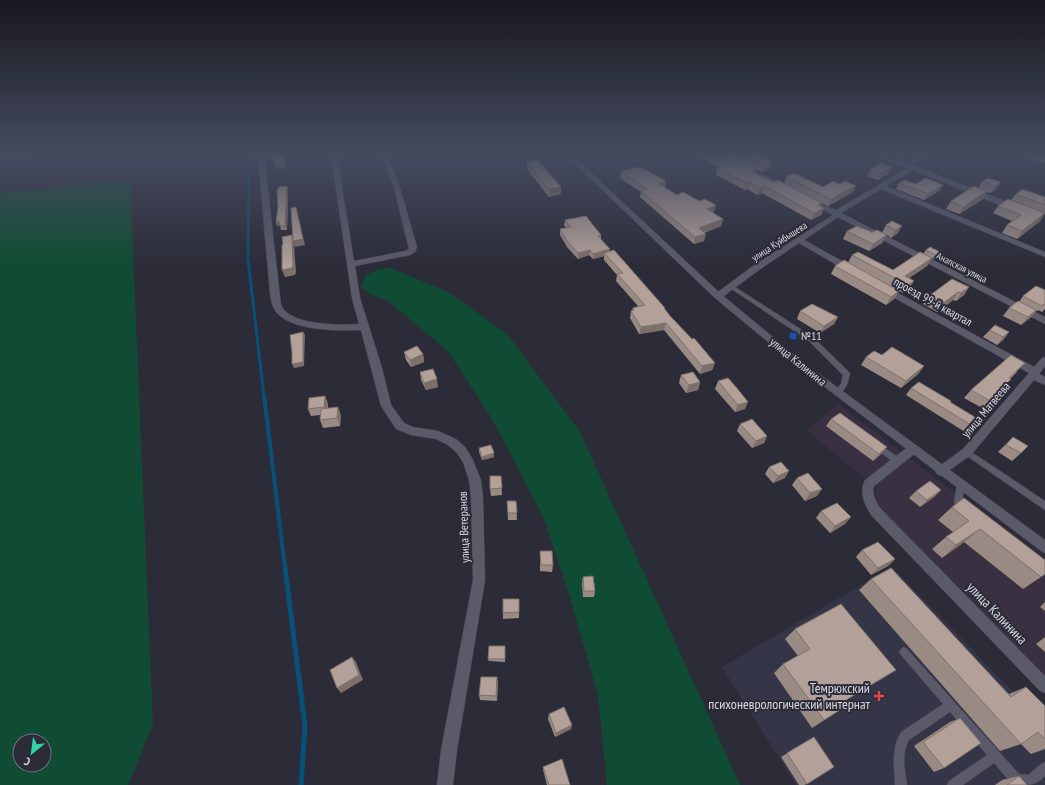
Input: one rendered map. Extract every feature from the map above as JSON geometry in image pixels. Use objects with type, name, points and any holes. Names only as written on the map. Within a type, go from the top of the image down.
[{"type":"street","points":[[264,192],[273,281],[276,301],[280,311],[287,317],[319,326],[341,328],[364,327]]},
{"type":"street","name":"улица Ветеранов","points":[[340,192],[356,298],[377,368],[386,406],[400,426],[411,431],[438,435],[452,442],[462,450],[475,480],[477,498],[479,580],[449,750],[445,785]]},
{"type":"street","points":[[351,264],[407,253],[412,250],[413,247],[398,192]]},
{"type":"street","name":"улица Калинина","points":[[608,192],[718,296],[800,364],[941,471],[1045,547]]},
{"type":"street","name":"Анапская улица","points":[[794,192],[1045,321]]},
{"type":"street","name":"улица Куйбышева","points":[[718,296],[756,268],[837,215],[839,211],[872,192]]},
{"type":"street","points":[[894,192],[1045,255]]},
{"type":"street","points":[[974,192],[1023,211]]},
{"type":"street","points":[[798,240],[861,275]]},
{"type":"street","name":"проезд 99-й квартал","points":[[875,283],[1034,373],[1045,381]]},
{"type":"street","name":"улица Матвеева","points":[[941,471],[967,452],[1045,360]]},
{"type":"street","points":[[898,461],[913,449]]},
{"type":"street","name":"улица Калинина","points":[[898,461],[869,483],[867,498],[875,511],[1045,686]]},
{"type":"lane","points":[[732,287],[811,339],[847,374],[844,385],[838,394]]},
{"type":"lane","points":[[868,439],[898,461]]},
{"type":"lane","points":[[967,452],[1045,506]]},
{"type":"lane","points":[[961,485],[958,502],[959,506],[970,516]]},
{"type":"lane","points":[[904,652],[1015,778],[1023,783],[1028,783],[1045,768]]},
{"type":"lane","points":[[900,785],[900,742],[905,736],[951,705]]},
{"type":"lane","points":[[953,785],[995,756]]},
{"type":"shaded area","points":[[838,404],[1045,561],[1045,675],[883,514],[875,500],[876,488],[807,430]]},
{"type":"shaded area","name":"Темрюкский психоневрологический интернат","points":[[892,567],[1045,725],[1045,785],[796,785],[722,667]]},
{"type":"green space","points":[[14,192],[130,192],[153,725],[128,785],[0,785],[0,193]]},
{"type":"green space","points":[[391,268],[450,293],[507,334],[580,432],[740,785],[607,785],[598,695],[568,591],[543,516],[492,419],[448,351],[388,301],[372,295],[361,287],[366,275],[379,269]]},
{"type":"building","points":[[277,192],[287,192],[285,226],[280,226],[279,221],[276,222],[278,207]]},
{"type":"building","points":[[642,192],[671,192],[677,195],[683,192],[699,201],[705,199],[716,205],[707,209],[723,219],[699,228],[706,234],[695,237]]},
{"type":"building","points":[[775,192],[800,192],[822,203],[818,205],[824,208],[814,213]]},
{"type":"building","points":[[816,192],[845,192],[831,199]]},
{"type":"building","points":[[922,192],[932,192],[928,194]]},
{"type":"building","points":[[965,192],[986,192],[963,207],[951,201]]},
{"type":"building","points":[[1019,192],[1030,192],[1045,197],[1045,205],[1016,194]]},
{"type":"building","points":[[1008,199],[1045,213],[1022,231],[1007,225],[1021,215],[998,206]]},
{"type":"building","points":[[296,207],[303,239],[293,241],[291,208]]},
{"type":"building","points":[[586,216],[601,235],[598,236],[610,249],[593,254],[590,250],[578,253],[567,241],[560,229],[571,227],[565,220]]},
{"type":"building","points":[[892,221],[902,226],[895,230],[886,225]]},
{"type":"building","points":[[857,226],[872,232],[877,230],[887,235],[873,244],[847,231]]},
{"type":"building","points":[[292,235],[293,265],[292,268],[282,270],[282,237]]},
{"type":"building","points":[[930,247],[942,253],[938,256],[926,250]]},
{"type":"building","points":[[614,250],[665,308],[670,316],[692,339],[694,338],[715,363],[702,366],[666,323],[641,327],[631,311],[634,310],[633,308],[645,305],[617,274],[623,273],[604,253]]},
{"type":"building","points":[[858,252],[893,270],[920,252],[932,258],[905,276],[914,281],[908,285],[852,255]]},
{"type":"building","points":[[844,260],[899,291],[891,297],[835,266]]},
{"type":"building","points":[[952,279],[969,287],[961,293],[958,292],[942,304],[929,296]]},
{"type":"building","points":[[1036,286],[1045,290],[1045,305],[1043,304],[1042,306],[1023,296]]},
{"type":"building","points":[[1018,301],[1036,310],[1028,317],[1009,308]]},
{"type":"building","points":[[812,304],[838,317],[824,326],[800,311]]},
{"type":"building","points":[[995,325],[1009,332],[1003,337],[990,330]]},
{"type":"building","points":[[303,332],[303,362],[292,364],[290,335]]},
{"type":"building","points":[[417,346],[423,354],[410,360],[404,352]]},
{"type":"building","points":[[892,347],[924,366],[906,381],[866,357],[874,351],[882,355]]},
{"type":"building","points":[[1011,355],[1025,363],[1009,378],[1011,379],[996,394],[998,395],[992,402],[971,390]]},
{"type":"building","points":[[433,369],[437,379],[424,383],[420,372]]},
{"type":"building","points":[[693,372],[700,382],[689,385],[681,375]]},
{"type":"building","points":[[728,378],[748,402],[738,405],[718,381]]},
{"type":"building","points":[[919,382],[978,419],[971,425],[911,388]]},
{"type":"building","points":[[325,396],[324,407],[308,409],[309,398]]},
{"type":"building","points":[[338,407],[337,418],[320,420],[321,409]]},
{"type":"building","points":[[840,413],[887,447],[879,454],[831,419]]},
{"type":"building","points":[[752,419],[767,436],[756,441],[740,424]]},
{"type":"building","points":[[1013,437],[1028,446],[1021,453],[1006,445]]},
{"type":"building","points":[[491,445],[494,453],[482,457],[479,448]]},
{"type":"building","points":[[781,462],[789,471],[778,476],[769,467]]},
{"type":"building","points":[[808,473],[822,489],[810,493],[797,478]]},
{"type":"building","points":[[490,476],[501,476],[502,488],[490,489]]},
{"type":"building","points":[[930,481],[941,490],[927,500],[916,491]]},
{"type":"building","points":[[964,498],[1045,560],[1045,574],[1041,577],[980,529],[956,545],[946,537],[969,521],[952,507]]},
{"type":"building","points":[[507,501],[516,501],[517,513],[508,513]]},
{"type":"building","points":[[837,503],[851,517],[835,526],[821,511]]},
{"type":"building","points":[[878,542],[895,559],[878,568],[862,550]]},
{"type":"building","points":[[540,551],[552,551],[553,565],[541,565]]},
{"type":"building","points":[[891,568],[1011,697],[1026,687],[1045,706],[1045,739],[1038,732],[1021,744],[871,579]]},
{"type":"building","points":[[593,576],[595,591],[584,591],[583,577]]},
{"type":"building","points":[[503,599],[519,599],[519,612],[503,613]]},
{"type":"building","points":[[841,604],[896,670],[836,706],[840,710],[824,720],[783,664],[810,649],[795,629]]},
{"type":"building","points":[[489,646],[505,646],[505,659],[488,659]]},
{"type":"building","points":[[352,657],[359,675],[337,688],[330,670]]},
{"type":"building","points":[[481,677],[497,677],[496,696],[479,695]]},
{"type":"building","points":[[564,707],[572,725],[556,733],[549,714]]},
{"type":"building","points":[[960,718],[981,743],[944,768],[923,742]]},
{"type":"building","points":[[814,737],[834,767],[807,784],[787,753]]},
{"type":"building","points":[[562,759],[570,785],[549,785],[543,767]]},
{"type":"building","points":[[1019,776],[1027,785],[1007,785]]},
{"type":"waterway","points":[[248,260],[249,192]]},
{"type":"waterway","points":[[248,260],[264,396]]},
{"type":"waterway","points":[[264,395],[285,568]]},
{"type":"waterway","points":[[285,567],[305,726],[301,785]]},
{"type":"place","name":"№11","points":[[793,336]]},
{"type":"place","name":"Темрюкский психоневрологический интернат","points":[[879,696]]}]
